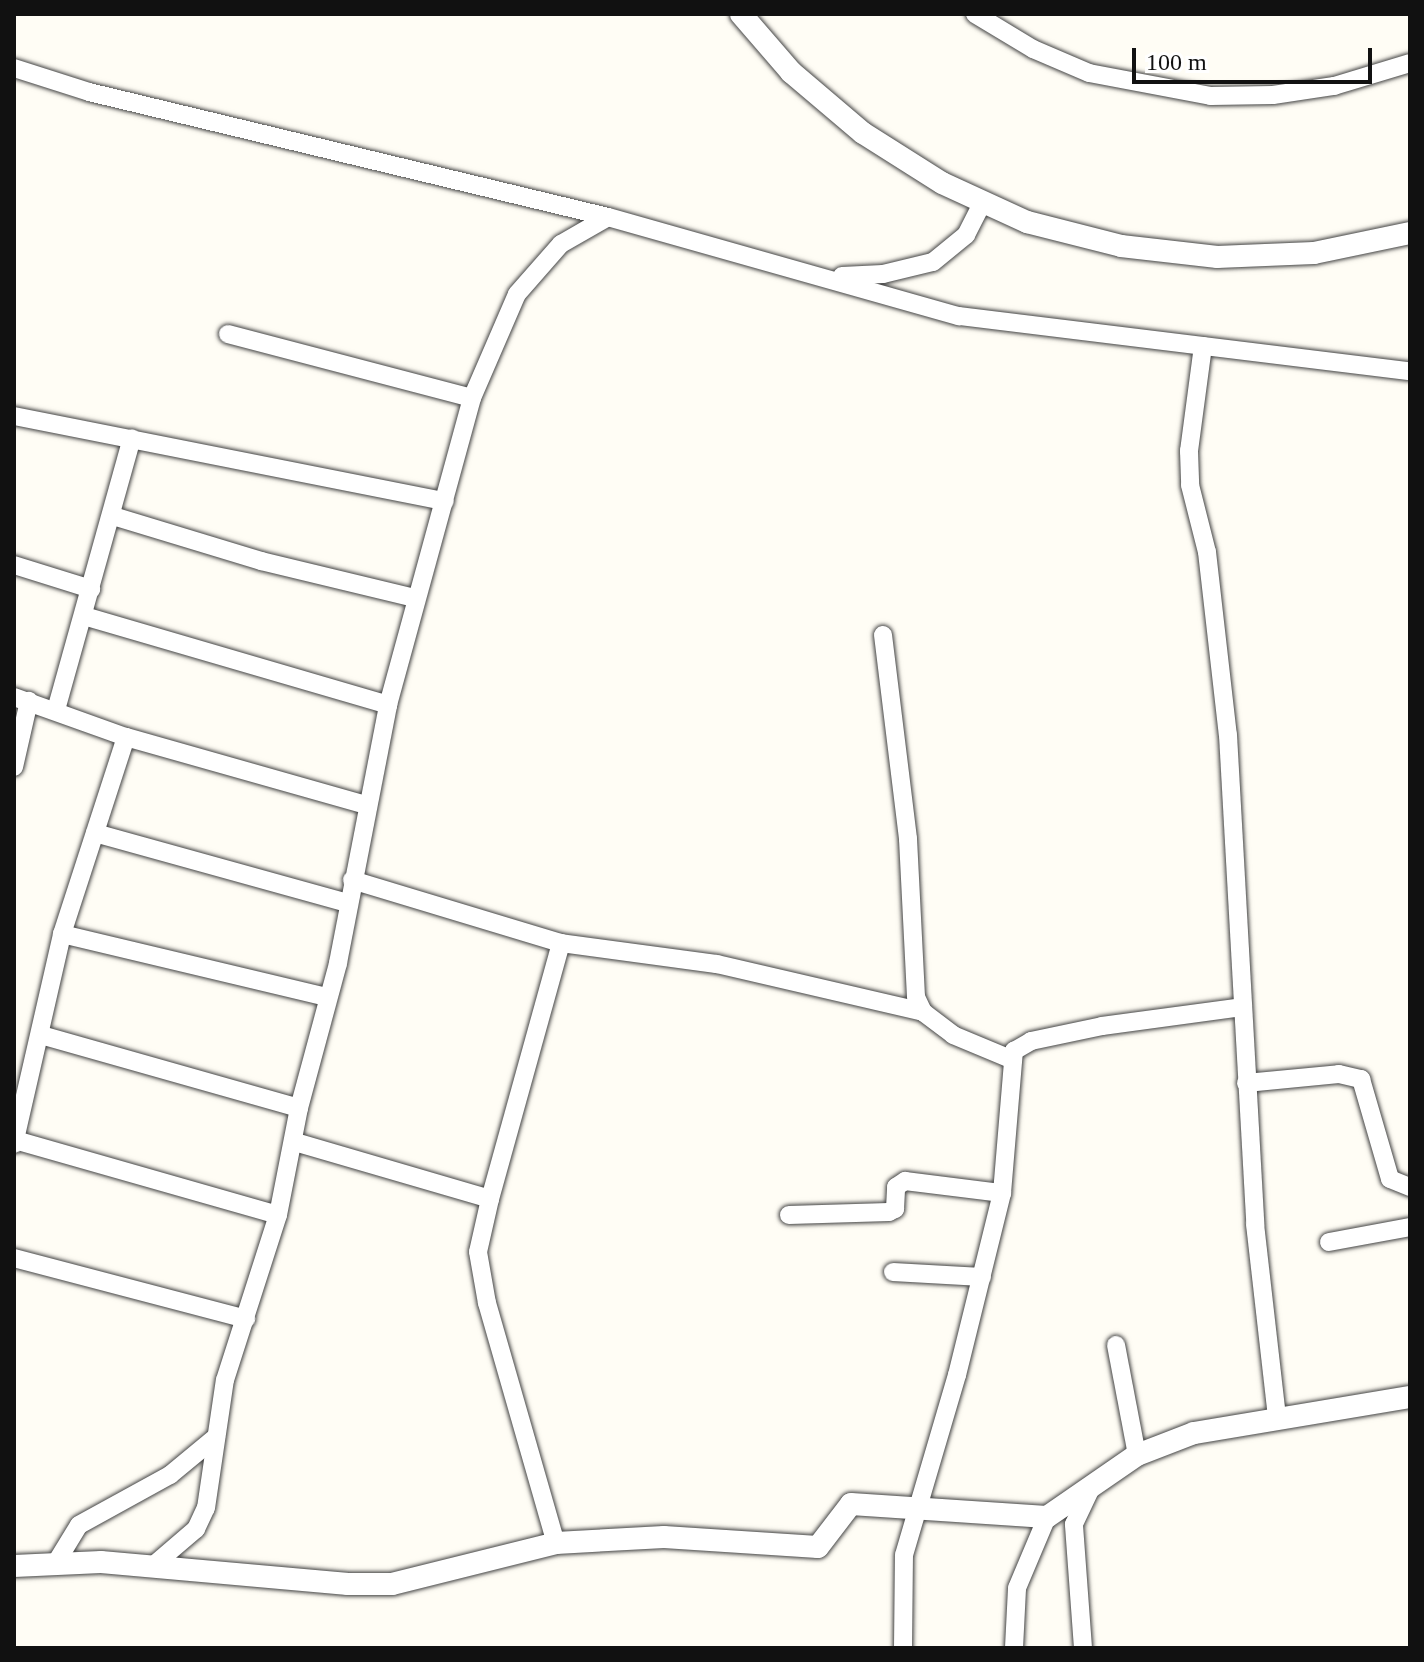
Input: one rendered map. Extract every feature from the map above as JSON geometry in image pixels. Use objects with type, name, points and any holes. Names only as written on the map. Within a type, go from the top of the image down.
[{"type":"street","points":[[741,14],[791,72],[863,133],[982,203],[1074,236],[1205,256],[1314,253],[1410,233]]},
{"type":"street","points":[[975,14],[1033,49],[1089,73],[1211,96],[1273,95],[1334,86],[1410,63]]},
{"type":"street","points":[[14,68],[89,92],[608,217],[828,275],[959,316],[1410,371]]},
{"type":"street","points":[[828,275],[883,274],[933,262],[966,235],[982,203]]},
{"type":"street","points":[[155,1564],[201,1519],[225,1380],[278,1215],[388,705],[472,398],[517,294],[561,244],[608,217]]},
{"type":"street","points":[[228,334],[472,398]]},
{"type":"street","points":[[1203,346],[1189,451],[1190,485],[1207,552],[1228,735],[1246,1083],[1277,1417]]},
{"type":"street","points":[[14,416],[445,501]]},
{"type":"street","points":[[56,710],[113,516],[132,438]]},
{"type":"street","points":[[113,516],[261,561],[415,598]]},
{"type":"street","points":[[14,565],[91,589]]},
{"type":"street","points":[[84,616],[388,705]]},
{"type":"street","points":[[883,635],[908,839],[916,997],[923,1012]]},
{"type":"street","points":[[14,767],[22,699],[126,737],[366,805]]},
{"type":"street","points":[[126,737],[62,934],[41,1035],[20,1090],[15,1142],[278,1215]]},
{"type":"street","points":[[95,833],[347,903]]},
{"type":"street","points":[[352,880],[561,943],[717,964],[923,1012],[965,1042],[1013,1060]]},
{"type":"street","points":[[62,934],[327,997]]},
{"type":"street","points":[[556,1543],[487,1303],[478,1252],[561,943]]},
{"type":"street","points":[[903,1648],[904,1555],[982,1277],[1002,1193],[1014,1051],[1031,1041],[1242,1007]]},
{"type":"street","points":[[41,1035],[299,1108]]},
{"type":"street","points":[[1246,1083],[1339,1074],[1361,1079],[1390,1179],[1410,1187]]},
{"type":"street","points":[[295,1142],[490,1199]]},
{"type":"street","points":[[789,1215],[889,1212],[895,1209],[896,1187],[905,1181],[1002,1193]]},
{"type":"street","points":[[1329,1242],[1410,1227]]},
{"type":"street","points":[[14,1258],[246,1319]]},
{"type":"street","points":[[893,1272],[982,1277]]},
{"type":"street","points":[[1116,1345],[1137,1455]]},
{"type":"street","points":[[1014,1648],[1017,1588],[1047,1517],[1094,1481],[1137,1455],[1194,1433],[1410,1397]]},
{"type":"street","points":[[57,1561],[79,1525],[170,1475],[216,1437]]},
{"type":"street","points":[[1083,1648],[1074,1524],[1094,1481]]},
{"type":"street","points":[[14,1566],[57,1561],[155,1564],[348,1584],[392,1584],[556,1543],[664,1537],[818,1547],[851,1504],[1047,1517]]}]
